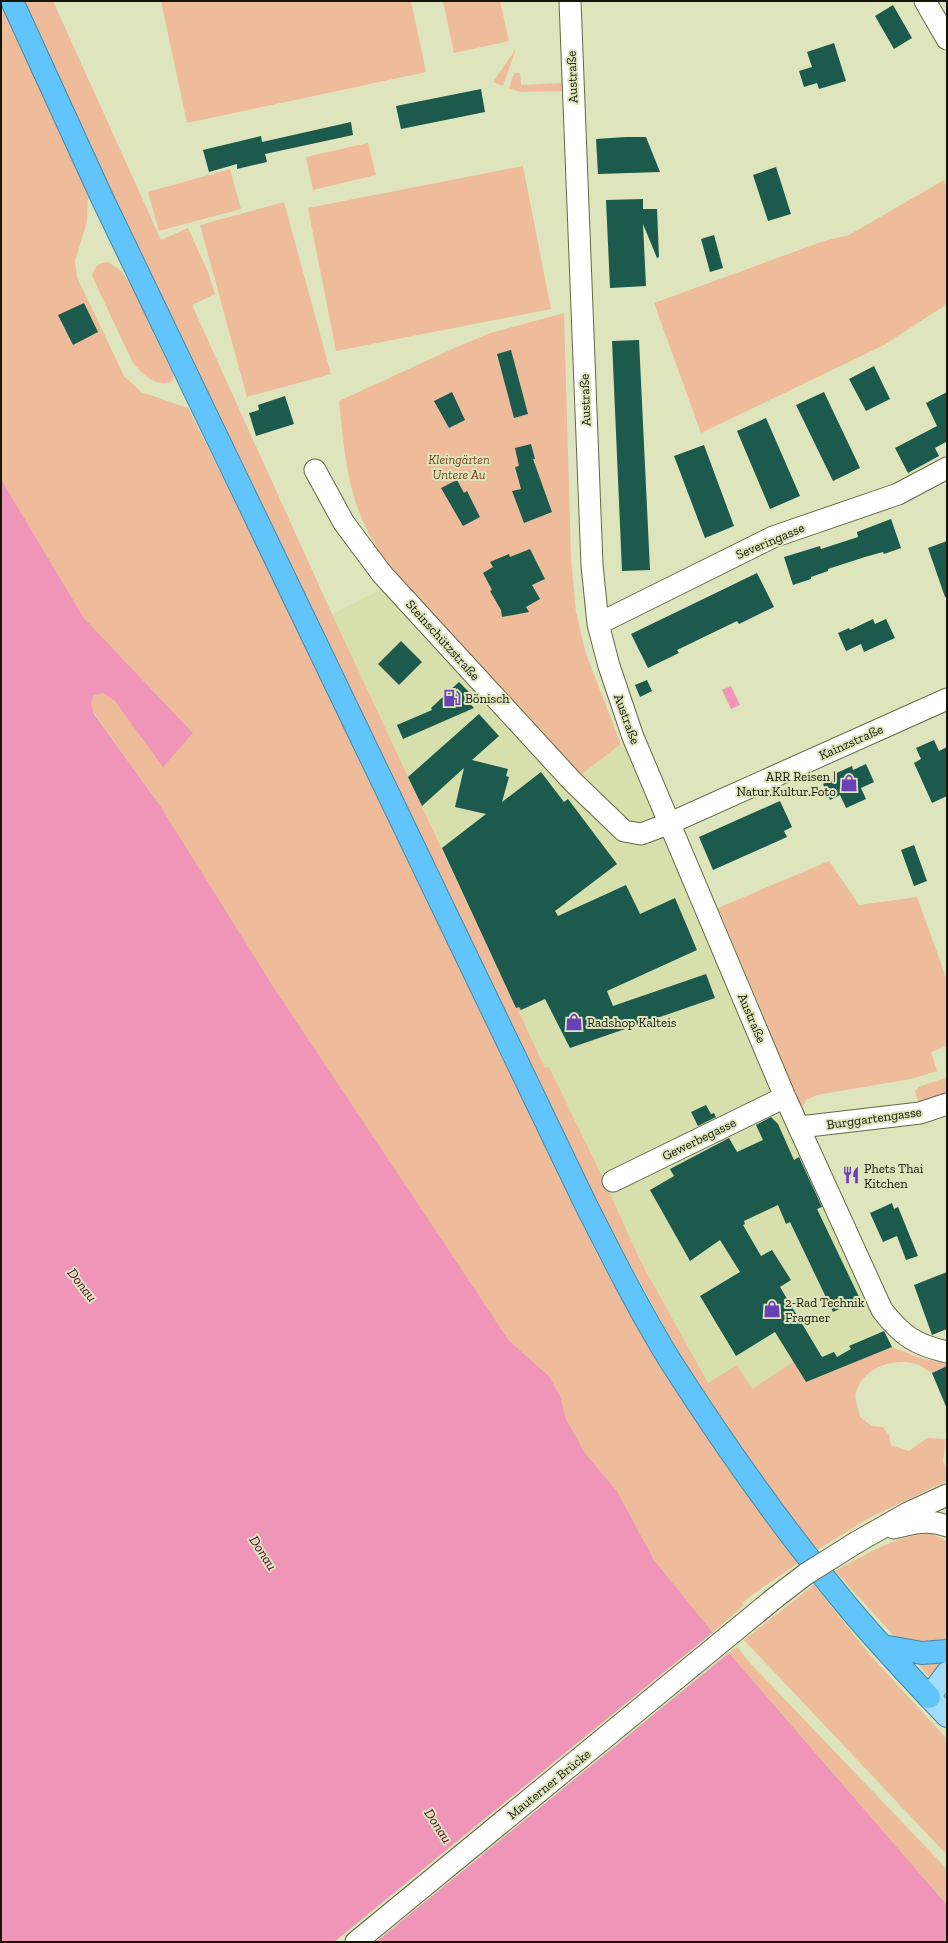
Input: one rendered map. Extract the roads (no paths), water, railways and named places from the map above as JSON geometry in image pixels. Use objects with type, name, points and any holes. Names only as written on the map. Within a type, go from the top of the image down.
[{"type":"highway","points":[[12,1],[102,200],[582,1198],[624,1279],[670,1360],[752,1483],[828,1582],[883,1646],[938,1694]]},
{"type":"highway","points":[[883,1646],[922,1653],[947,1651]]},
{"type":"main road","points":[[947,1673],[938,1694],[947,1716]]},
{"type":"street","name":"Austraße","points":[[570,1],[592,557],[598,624],[623,712],[668,824],[785,1097],[882,1310],[894,1325],[909,1338],[927,1348],[947,1352]]},
{"type":"street","points":[[925,1],[947,39]]},
{"type":"street","name":"Severingasse","points":[[598,624],[774,537],[898,494],[947,468]]},
{"type":"street","name":"Steinschützstraße","points":[[315,470],[344,522],[382,574],[572,781],[624,831],[641,834],[668,824]]},
{"type":"street","name":"Kainzstraße","points":[[668,824],[947,699]]},
{"type":"street","name":"Gewerbegasse","points":[[614,1181],[785,1097]]},
{"type":"street","name":"Burggartengasse","points":[[800,1128],[920,1113],[947,1104]]},
{"type":"street","points":[[862,1539],[908,1513],[947,1495]]},
{"type":"street","points":[[862,1539],[910,1523],[926,1521],[947,1526]]},
{"type":"street","name":"Mauterner Brücke","points":[[356,1942],[776,1597],[806,1574],[862,1539]]},
{"type":"water","name":"Donau","points":[[1,479],[84,618],[193,733],[163,767],[115,701],[103,693],[93,696],[91,704],[94,714],[159,804],[276,991],[509,1341],[549,1376],[560,1396],[566,1419],[585,1453],[617,1491],[654,1560],[729,1653],[947,1905],[947,1942],[1,1942]]},
{"type":"water","points":[[731,686],[740,705],[731,709],[722,690]]},
{"type":"place","name":"Bönisch","points":[[452,698]]},
{"type":"place","name":"ARR Reisen | Natur.Kultur.Foto","points":[[849,783]]},
{"type":"place","name":"Radshop Kalteis","points":[[574,1022]]},
{"type":"place","name":"Phets Thai Kitchen","points":[[851,1175]]},
{"type":"place","name":"2-Rad Technik Fragner","points":[[772,1309]]},
{"type":"park label","name":"Kleingärten Untere Au","points":[[459,466]]}]
